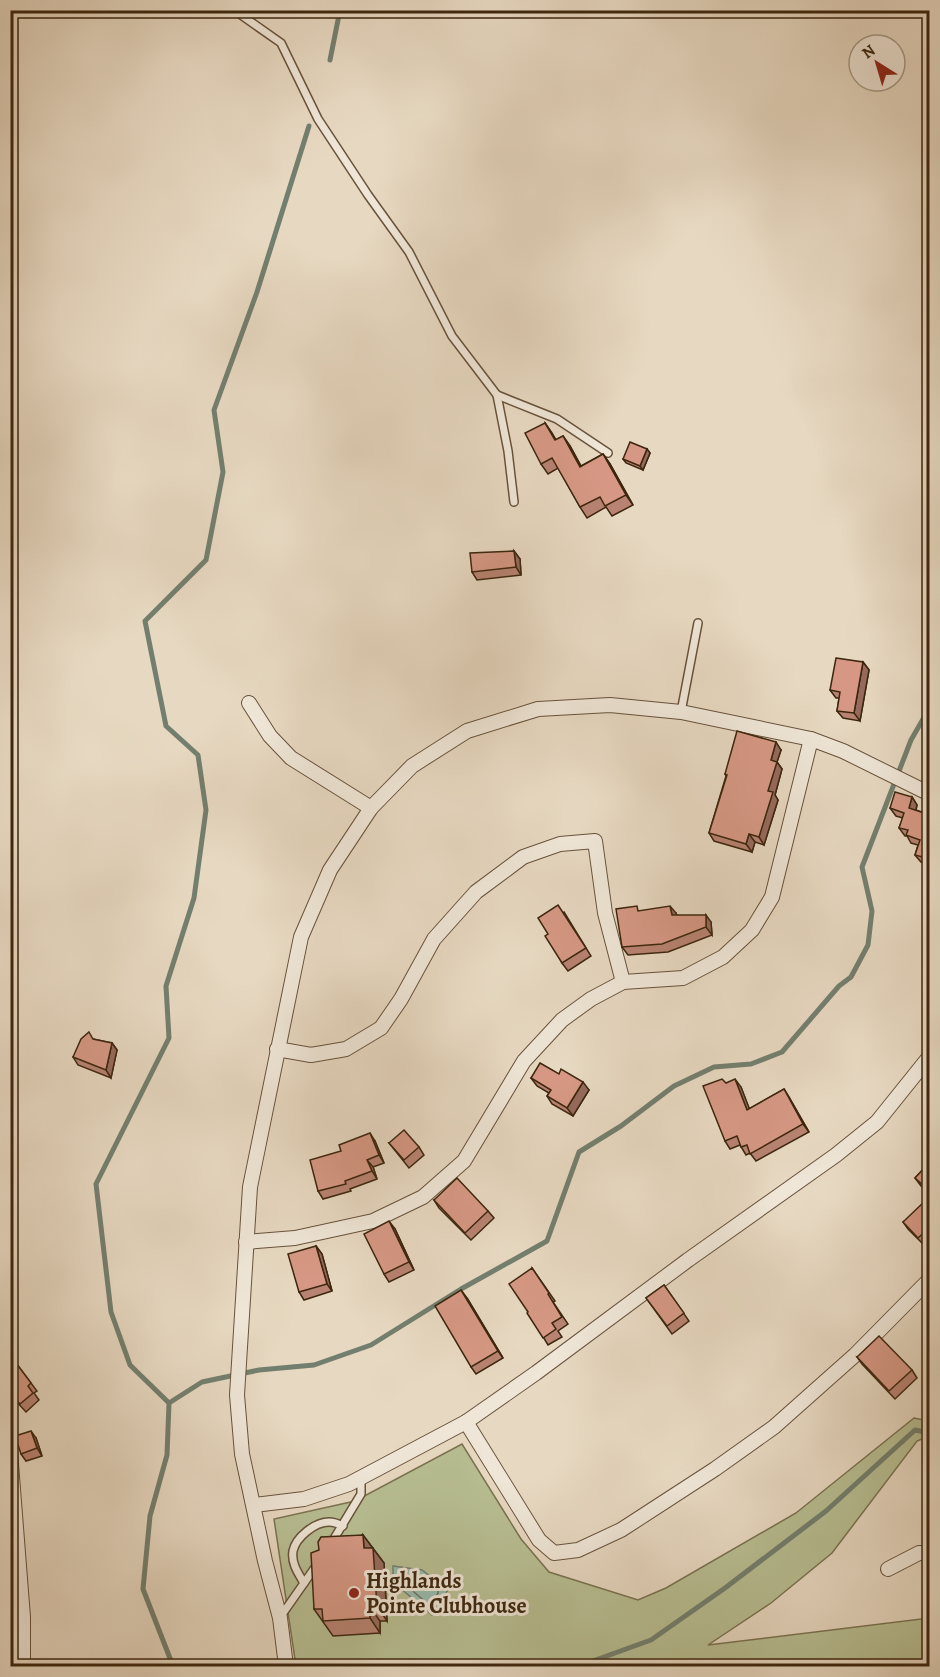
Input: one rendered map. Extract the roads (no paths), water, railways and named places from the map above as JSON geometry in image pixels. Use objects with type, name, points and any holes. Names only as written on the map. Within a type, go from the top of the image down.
[{"type":"street","points":[[249,703],[270,736],[291,758],[370,808]]},
{"type":"street","points":[[286,1666],[280,1618],[242,1454],[237,1395],[250,1187],[301,937],[330,870],[370,808],[412,766],[467,731],[538,709],[610,705],[681,712],[811,740],[843,751],[930,794]]},
{"type":"street","points":[[246,1242],[295,1238],[373,1221],[423,1197],[464,1161],[524,1060],[562,1020],[591,999],[623,982],[683,978],[723,957],[752,930],[772,897],[811,740]]},
{"type":"street","points":[[277,1049],[311,1055],[346,1049],[381,1028],[401,999],[434,939],[476,892],[523,857],[560,844],[595,841],[605,913],[623,982]]},
{"type":"street","points":[[254,1505],[304,1498],[349,1484],[466,1422],[836,1155],[877,1122],[930,1056]]},
{"type":"street","points":[[466,1422],[539,1540],[554,1552],[578,1550],[621,1530],[715,1469],[774,1426],[855,1355],[930,1279]]},
{"type":"street","points":[[10,1450],[23,1617],[23,1666]]},
{"type":"street","points":[[888,1569],[919,1553],[930,1553]]},
{"type":"lane","points":[[234,10],[281,43],[318,119],[409,252],[452,336],[497,395],[508,451],[514,502]]},
{"type":"lane","points":[[497,395],[557,419],[608,453]]},
{"type":"lane","points":[[681,712],[698,623]]},
{"type":"lane","points":[[327,1550],[361,1494],[361,1478]]},
{"type":"lane","points":[[304,1583],[295,1568],[293,1551],[296,1543],[304,1533],[315,1526],[328,1522],[343,1526]]},
{"type":"lane","points":[[280,1618],[321,1558]]},
{"type":"water","points":[[393,1566],[422,1570],[448,1590],[432,1615],[393,1582]]},
{"type":"waterway","points":[[330,60],[340,10]]},
{"type":"waterway","points":[[173,1666],[143,1589],[150,1516],[167,1455],[169,1403],[130,1365],[111,1312],[96,1184],[169,1038],[166,986],[194,898],[206,810],[198,755],[166,726],[145,621],[206,560],[223,472],[214,410],[257,292],[309,126]]},
{"type":"waterway","points":[[169,1403],[202,1382],[259,1370],[314,1365],[371,1345],[461,1289],[547,1241],[579,1152],[621,1126],[674,1086],[714,1067],[751,1064],[782,1052],[839,986],[851,977],[868,945],[872,911],[862,867],[911,740],[930,707]]},
{"type":"waterway","points":[[579,1666],[651,1640],[725,1588],[826,1511],[915,1430],[930,1433]]},
{"type":"place","name":"Highlands Pointe Clubhouse","points":[[354,1593]]}]
